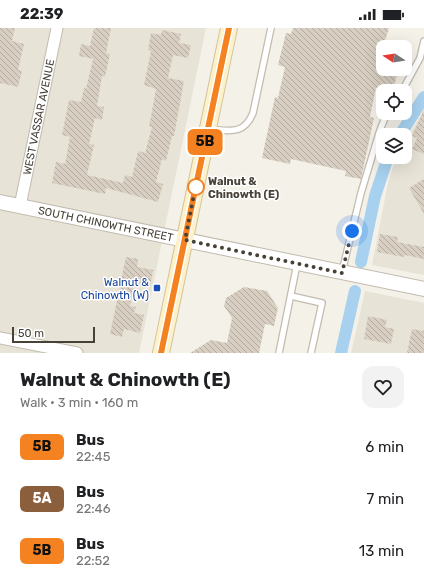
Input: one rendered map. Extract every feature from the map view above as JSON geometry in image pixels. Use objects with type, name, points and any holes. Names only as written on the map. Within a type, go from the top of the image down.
[{"type":"main road","points":[[161,353],[229,28]]},
{"type":"street","name":"WEST VASSAR AVENUE","points":[[20,206],[57,28]]},
{"type":"street","name":"SOUTH CHINOWTH STREET","points":[[0,202],[424,289]]},
{"type":"street","points":[[0,338],[76,353]]},
{"type":"lane","points":[[208,128],[237,130],[245,127],[249,122],[253,113],[271,28]]},
{"type":"lane","points":[[406,84],[420,58],[424,41]]},
{"type":"lane","points":[[342,273],[361,193],[384,120]]},
{"type":"lane","points":[[279,353],[297,264]]},
{"type":"lane","points":[[291,296],[322,303],[311,353]]},
{"type":"shaded area","points":[[0,28],[206,28],[139,353],[0,353]]},
{"type":"shaded area","points":[[424,109],[424,275],[372,265],[388,183],[393,167],[394,164],[412,164],[412,131]]},
{"type":"shaded area","points":[[365,291],[424,303],[424,353],[351,353]]},
{"type":"building","points":[[0,28],[15,28],[12,41],[24,44],[18,70],[22,71],[18,87],[0,83]]},
{"type":"building","points":[[94,28],[111,28],[106,53],[110,54],[105,77],[102,76],[97,106],[104,107],[102,120],[95,118],[89,144],[94,145],[87,175],[123,183],[125,175],[132,177],[138,151],[145,153],[152,127],[149,127],[156,89],[144,85],[151,51],[148,50],[151,33],[161,35],[162,30],[181,34],[179,43],[191,45],[188,58],[173,55],[168,78],[184,81],[174,136],[172,136],[166,161],[162,159],[156,182],[163,184],[158,202],[106,188],[105,194],[52,183],[56,162],[65,164],[70,137],[62,135],[69,100],[81,102],[84,88],[86,89],[93,59],[79,56],[81,44],[90,46]]},
{"type":"building","points":[[293,28],[389,28],[385,40],[376,40],[376,76],[396,76],[395,84],[376,84],[370,117],[374,118],[361,179],[345,176],[346,171],[291,159],[290,164],[262,158],[275,97],[278,98],[285,67],[278,65],[286,33],[291,34]]},
{"type":"building","points":[[424,110],[424,154],[412,149],[417,138],[412,136]]},
{"type":"building","points":[[424,179],[424,214],[409,188]]},
{"type":"building","points":[[380,234],[398,237],[397,242],[424,247],[424,259],[377,252]]},
{"type":"building","points":[[126,257],[138,259],[137,267],[153,270],[150,287],[134,284],[130,306],[136,307],[134,313],[144,315],[140,333],[124,329],[122,337],[110,334]]},
{"type":"building","points":[[244,287],[267,291],[278,308],[274,326],[265,324],[259,353],[190,353],[211,340],[227,343],[232,318],[224,306],[226,298]]},
{"type":"building","points":[[368,316],[387,320],[385,327],[394,329],[391,344],[364,339]]},
{"type":"building","points":[[412,329],[424,331],[424,353],[407,353]]},
{"type":"waterway","points":[[404,128],[424,97]]},
{"type":"waterway","points":[[361,262],[375,196],[386,164]]},
{"type":"waterway","points":[[341,353],[355,291]]},
{"type":"bus line","name":"5B","points":[[161,353],[229,28]]},
{"type":"place","name":"Walnut & Chinowth (E)","points":[[196,187]]},
{"type":"place","name":"Walnut & Chinowth (W)","points":[[157,288]]},
{"type":"route","points":[[196,187],[197,179],[185,240],[342,273],[352,231]]}]
